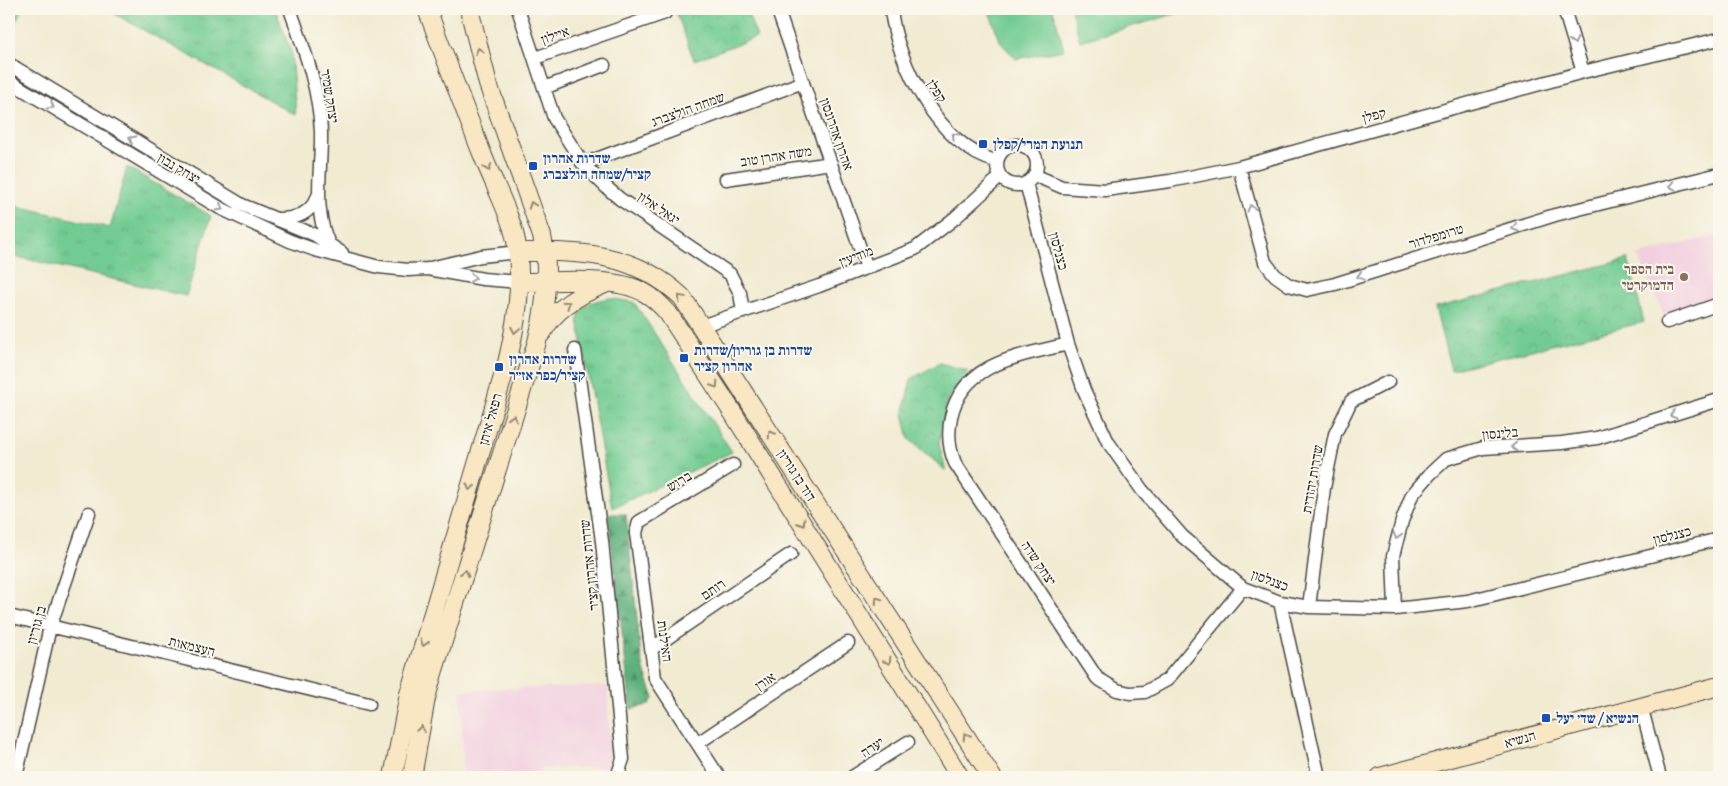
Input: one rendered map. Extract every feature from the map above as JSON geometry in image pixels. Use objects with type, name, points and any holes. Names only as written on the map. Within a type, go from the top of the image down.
[{"type":"main road","name":"רפאל איתן","points":[[393,777],[410,694],[514,336],[518,315],[518,252],[514,233],[427,9]]},
{"type":"main road","name":"רפאל איתן","points":[[412,777],[429,690],[537,342],[544,313],[545,252],[539,225],[488,84],[468,9]]},
{"type":"main road","name":"יצחק נבון","points":[[518,252],[545,252]]},
{"type":"main road","name":"דוד בן גוריון","points":[[545,252],[575,252],[626,262],[648,271],[668,284],[682,297],[992,777]]},
{"type":"main road","name":"דוד בן גוריון","points":[[519,282],[610,282],[629,286],[645,293],[656,300],[668,313],[733,413],[960,777]]},
{"type":"main road","points":[[537,342],[551,320],[564,306],[589,291],[610,282]]},
{"type":"main road","name":"הנשיא","points":[[1380,777],[1719,686]]},
{"type":"street","name":"יצחק שמיר","points":[[290,9],[310,65],[317,98],[321,131],[320,218],[329,244]]},
{"type":"street","name":"יגאל אלון","points":[[518,9],[554,118],[583,164],[620,199],[730,274],[740,293],[743,312]]},
{"type":"street","name":"איילון","points":[[535,58],[665,13],[663,9]]},
{"type":"street","name":"קפלן","points":[[891,9],[893,23],[904,59],[922,97],[938,119],[963,143],[984,157],[996,161]]},
{"type":"street","points":[[1564,9],[1583,72]]},
{"type":"street","name":"אהרון אהרונסון","points":[[778,11],[867,268]]},
{"type":"street","name":"קפלן","points":[[1030,179],[1062,187],[1105,190],[1170,181],[1239,167],[1583,72],[1719,39]]},
{"type":"street","name":"יצחק נבון","points":[[9,64],[210,187],[242,205],[315,235],[356,260]]},
{"type":"street","points":[[544,88],[604,65]]},
{"type":"street","name":"יצחק נבון","points":[[9,80],[220,208],[290,241],[315,250],[393,269],[428,269],[483,279],[519,282]]},
{"type":"street","name":"שמחה הולצברג","points":[[583,164],[803,82]]},
{"type":"street","points":[[1008,146],[1027,147],[1036,160],[1036,170],[1030,179],[1020,185],[1009,184],[1000,177],[996,169],[996,161],[1008,146]]},
{"type":"street","name":"משה אהרן טוב","points":[[726,179],[831,163]]},
{"type":"street","name":"טרומפלדור","points":[[1239,167],[1265,262],[1275,275],[1289,285],[1307,290],[1334,284],[1555,215],[1719,174]]},
{"type":"street","name":"מודיעין","points":[[701,326],[867,268],[915,249],[955,218],[1000,177]]},
{"type":"street","name":"כצנלסון","points":[[1030,179],[1068,344],[1084,390],[1108,442],[1142,490],[1182,536],[1243,588],[1280,602],[1309,607],[1395,609],[1468,601],[1719,539]]},
{"type":"street","name":"יצחק שמיר","points":[[274,218],[284,219],[304,214],[313,206],[319,191]]},
{"type":"street","name":"יצחק נבון","points":[[428,269],[481,256],[518,252]]},
{"type":"street","points":[[1667,322],[1719,304]]},
{"type":"street","name":"יצחק שדה","points":[[1068,344],[1003,361],[982,371],[963,390],[959,397],[952,415],[949,434],[955,463],[1097,678],[1117,690],[1130,692],[1145,692],[1167,680],[1243,588]]},
{"type":"street","name":"שדרות אהרון קציר","points":[[575,350],[602,540],[623,759],[616,777]]},
{"type":"street","name":"שדרות יהודית","points":[[1309,607],[1324,488],[1335,434],[1351,402],[1388,382]]},
{"type":"street","name":"בלינסון","points":[[1395,609],[1392,556],[1402,521],[1412,495],[1446,459],[1483,448],[1562,443],[1597,438],[1719,400]]},
{"type":"street","name":"ברוש","points":[[639,522],[733,465]]},
{"type":"street","name":"בן גוריון","points":[[16,777],[50,627],[89,513]]},
{"type":"street","name":"האילנות","points":[[639,522],[636,533],[655,678],[719,777]]},
{"type":"street","name":"רותם","points":[[651,649],[791,554]]},
{"type":"street","points":[[1280,602],[1319,777]]},
{"type":"street","name":"העצמאות","points":[[9,616],[369,704]]},
{"type":"street","name":"אורן","points":[[698,744],[848,643]]},
{"type":"street","points":[[1641,706],[1660,777]]},
{"type":"street","name":"יערה","points":[[852,777],[908,742]]},
{"type":"shaded area","name":"בית הספר הדמוקרטי","points":[[1719,235],[1719,299],[1667,322],[1638,255]]},
{"type":"shaded area","points":[[608,686],[610,767],[542,769],[539,777],[463,777],[461,690]]},
{"type":"green space","points":[[9,9],[23,9],[11,30],[9,29]]},
{"type":"green space","points":[[106,9],[275,9],[291,51],[296,115]]},
{"type":"green space","points":[[675,9],[746,9],[757,37],[694,60]]},
{"type":"green space","points":[[988,9],[1053,9],[1064,50],[1016,59],[1001,43]]},
{"type":"green space","points":[[1071,9],[1193,9],[1080,41]]},
{"type":"green space","points":[[127,167],[211,216],[186,296],[9,255],[9,204],[110,228]]},
{"type":"green space","points":[[1628,259],[1644,322],[1451,370],[1435,308]]},
{"type":"green space","points":[[608,298],[634,302],[732,452],[612,508],[578,320],[582,310],[589,304]]},
{"type":"green space","points":[[940,363],[968,371],[947,401],[939,444],[946,471],[909,439],[903,414],[911,379]]},
{"type":"green space","points":[[608,514],[626,514],[641,656],[654,698],[648,705],[631,709]]},
{"type":"place","name":"תנועת המרי/קפלן","points":[[983,144]]},
{"type":"place","name":"שדרות אהרון קציר/שמחה הולצברג","points":[[533,166]]},
{"type":"place","name":"בית הספר הדמוקרטי","points":[[1684,277]]},
{"type":"place","name":"שדרות בן גוריון/שדרות אהרון קציר","points":[[684,358]]},
{"type":"place","name":"שדרות אהרון קציר/כפר אז״ר","points":[[499,367]]},
{"type":"place","name":"הנשיא / שד׳ יעל","points":[[1546,718]]}]
